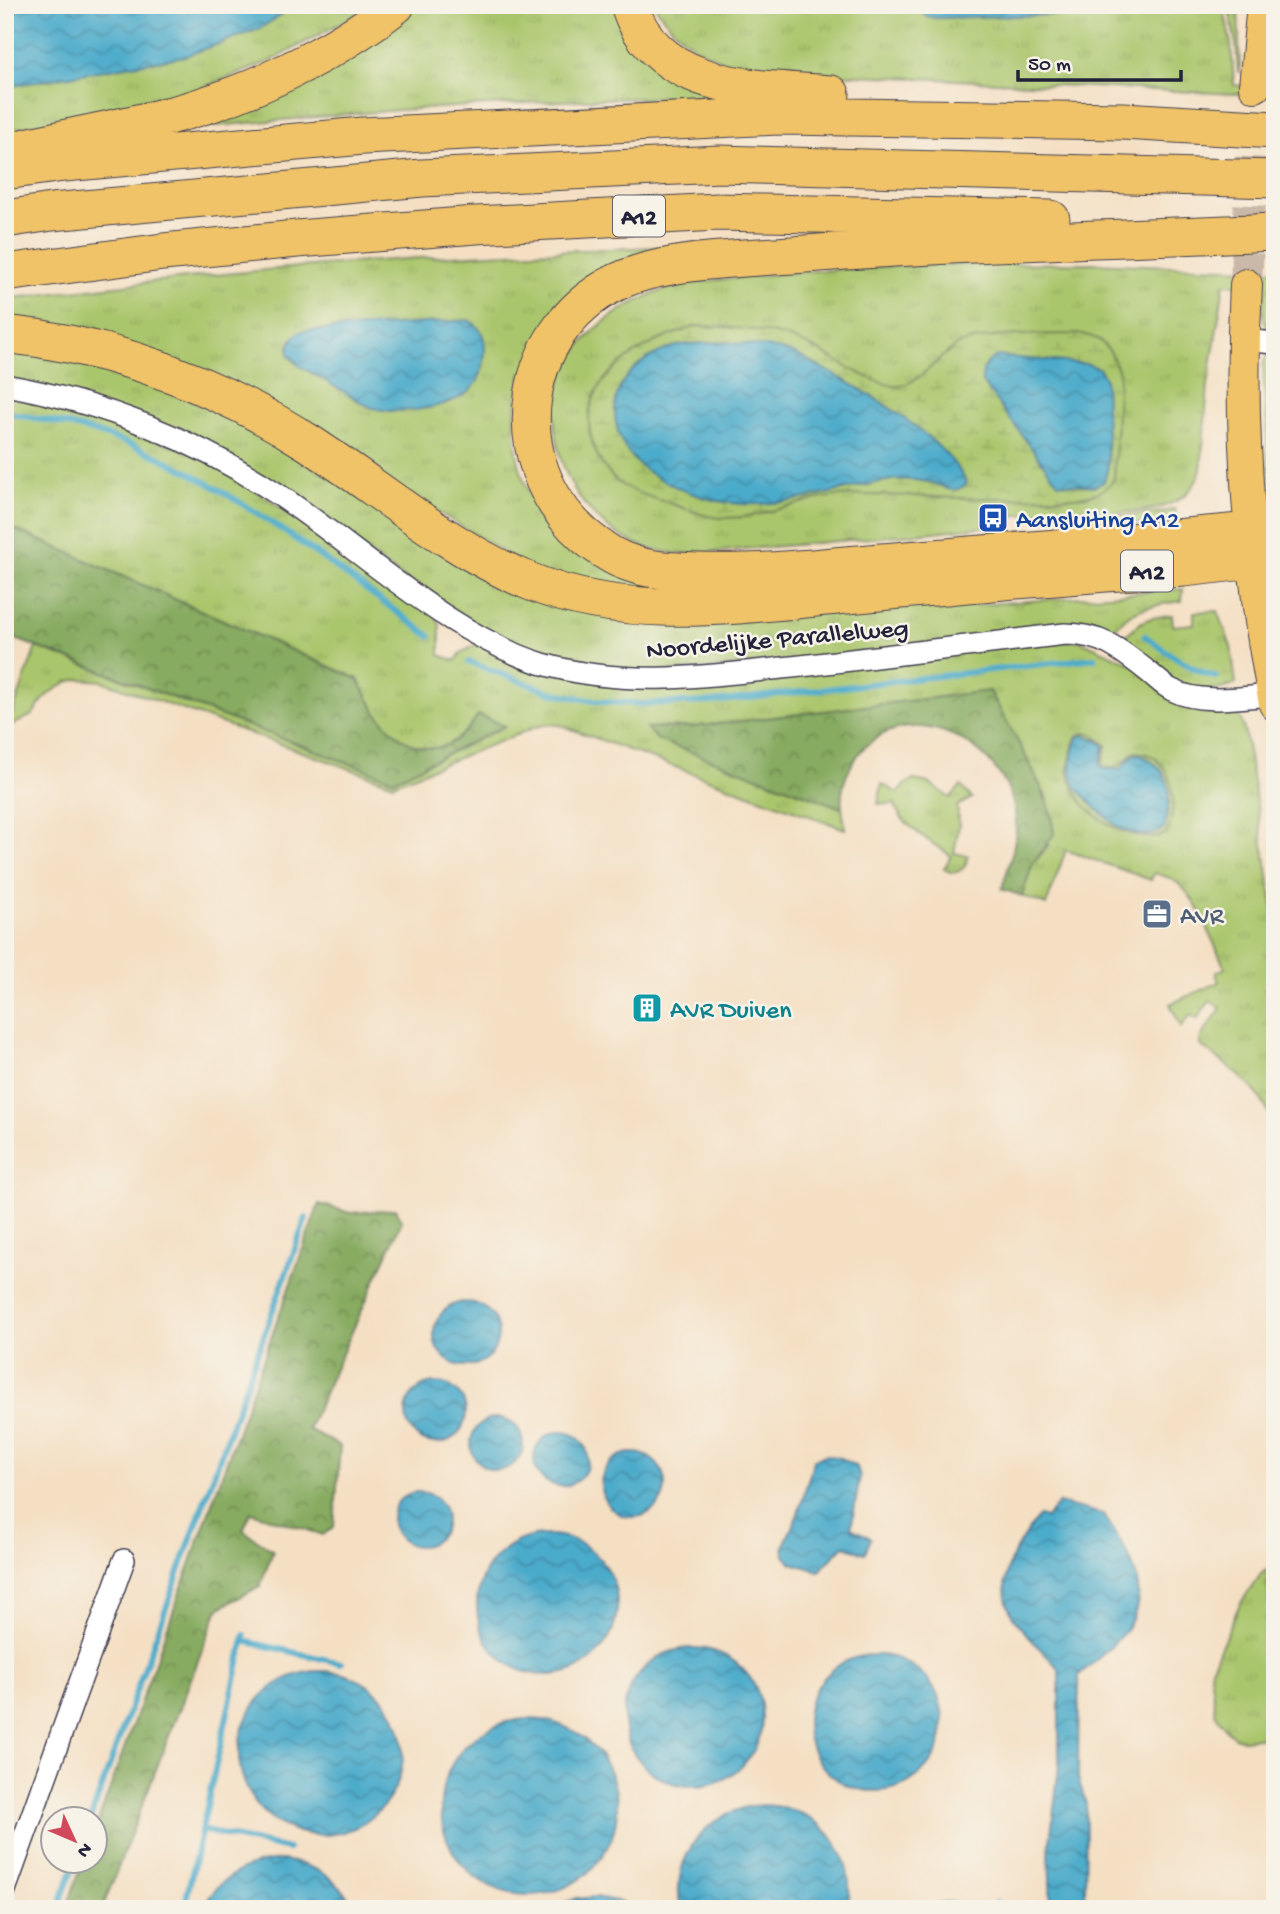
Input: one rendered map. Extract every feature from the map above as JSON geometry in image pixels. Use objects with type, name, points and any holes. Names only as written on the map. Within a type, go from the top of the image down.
[{"type":"highway","points":[[5,151],[170,116],[237,94],[275,78],[332,47],[396,5]]},
{"type":"highway","points":[[629,5],[633,18],[667,60],[695,75],[724,84],[1123,121],[1275,130]]},
{"type":"highway","points":[[5,172],[64,163],[363,136],[778,116],[1123,121]]},
{"type":"highway","name":"A12","points":[[5,219],[422,178],[720,164],[1182,174],[1275,179]]},
{"type":"highway","name":"A12","points":[[5,273],[297,239],[477,225],[718,212],[1275,226]]},
{"type":"highway","name":"A12","points":[[1252,545],[743,573],[653,569],[623,561],[594,544],[571,523],[552,499],[533,449],[530,406],[538,372],[548,347],[569,319],[596,294],[626,278],[647,272],[696,263],[853,250],[1275,232]]},
{"type":"highway","name":"A12","points":[[5,334],[51,339],[187,377],[247,406],[309,443],[421,521],[486,562],[531,582],[591,600],[628,605],[671,606],[750,603],[1184,568],[1252,545]]},
{"type":"main road","points":[[1255,86],[1263,5]]},
{"type":"main road","points":[[1246,285],[1243,340],[1247,488],[1252,545],[1274,700]]},
{"type":"street","points":[[1243,340],[1275,343]]},
{"type":"street","name":"Noordelijke Parallelweg","points":[[5,385],[40,391],[139,422],[232,466],[279,495],[465,628],[541,663],[608,677],[698,677],[1082,634],[1110,644],[1171,689],[1188,695],[1274,700]]},
{"type":"street","points":[[5,1890],[124,1560]]},
{"type":"green space","points":[[5,5],[369,5],[273,60],[192,92],[70,119],[5,130]]},
{"type":"green space","points":[[411,5],[620,5],[733,97],[597,99],[399,110],[131,133]]},
{"type":"green space","points":[[654,5],[1223,5],[1231,44],[1234,85],[1273,87],[1275,79],[1275,96],[754,70],[697,48],[664,19]]},
{"type":"green space","points":[[1228,5],[1238,5],[1240,72],[1238,71]]},
{"type":"green space","points":[[738,244],[671,256],[522,373],[518,393],[515,413],[517,453],[521,473],[538,509],[570,544],[680,588],[681,597],[537,573],[325,442],[5,324],[5,299],[185,278],[320,265],[458,256]]},
{"type":"green space","points":[[1091,263],[1275,270],[1275,336],[1264,320],[1264,286],[1224,284],[1208,385],[1201,469],[1194,485],[1183,497],[1169,504],[1136,511],[1084,513],[1083,509],[1009,516],[1008,505],[992,506],[993,526],[706,553],[680,553],[655,550],[632,542],[612,530],[594,515],[569,478],[556,434],[555,410],[564,373],[584,341],[598,328],[629,305],[646,297],[700,282],[799,272],[924,265]]},
{"type":"green space","points":[[697,326],[739,328],[781,335],[807,345],[872,379],[894,386],[902,386],[918,377],[956,346],[982,338],[1083,334],[1098,339],[1110,351],[1119,372],[1114,479],[1101,491],[1074,497],[838,496],[760,514],[729,518],[703,515],[640,494],[613,478],[594,448],[589,422],[594,396],[610,373],[621,363],[657,341]]},
{"type":"green space","points":[[5,351],[29,353],[143,379],[253,427],[488,581],[964,606],[1183,589],[1182,601],[1141,609],[1106,634],[641,674],[531,654],[454,613],[258,475],[5,380]]},
{"type":"green space","points":[[1275,351],[1275,589],[1263,363],[1268,354]]},
{"type":"green space","points":[[5,391],[84,409],[219,465],[436,616],[440,626],[440,655],[455,661],[461,653],[477,644],[579,678],[1079,640],[1235,711],[1245,733],[1275,917],[1275,1132],[1271,1117],[1256,1093],[1236,1072],[1200,1045],[1201,1037],[1221,1008],[1210,1001],[1197,1019],[1190,1015],[1181,1027],[1170,1004],[1219,982],[1216,973],[1225,968],[1198,909],[1183,888],[1162,875],[1154,873],[1151,880],[1066,850],[1046,905],[1022,896],[1032,865],[1048,846],[1053,821],[1047,798],[990,691],[692,727],[646,728],[658,740],[842,808],[845,829],[560,725],[536,727],[393,784],[102,681],[79,679],[67,682],[47,695],[32,715],[13,725],[9,723],[36,647],[394,780],[505,726],[478,715],[454,741],[441,747],[414,745],[389,727],[377,713],[358,679],[5,525]]},
{"type":"green space","points":[[1175,509],[1176,517],[1152,523],[1130,524],[1084,519],[1163,512]]},
{"type":"green space","points":[[5,525],[358,679],[374,709],[389,727],[415,745],[441,747],[454,741],[478,715],[505,726],[394,780],[5,635]]},
{"type":"green space","points":[[1218,611],[1231,647],[1236,684],[1202,690],[1187,687],[1160,673],[1120,641],[1148,619],[1172,615],[1173,626],[1194,624],[1194,612]]},
{"type":"green space","points":[[990,691],[1038,780],[1054,834],[1032,865],[1022,896],[1002,889],[1012,856],[1016,830],[1010,793],[996,769],[975,749],[951,735],[925,727],[898,729],[874,740],[850,767],[842,790],[842,808],[658,740],[646,728],[692,727]]},
{"type":"green space","points":[[1082,733],[1090,733],[1106,745],[1102,765],[1108,768],[1116,767],[1135,752],[1148,755],[1165,769],[1170,780],[1173,804],[1169,828],[1165,834],[1149,837],[1123,831],[1101,820],[1083,803],[1071,782],[1069,772],[1074,743]]},
{"type":"green space","points":[[914,780],[929,783],[950,798],[961,786],[972,798],[957,806],[959,825],[954,853],[968,856],[960,871],[944,869],[951,856],[910,826],[895,804],[878,804],[882,784],[898,793]]},
{"type":"green space","points":[[319,1204],[351,1213],[396,1209],[402,1221],[308,1429],[340,1446],[334,1527],[323,1535],[251,1512],[243,1530],[273,1551],[260,1586],[218,1609],[102,1909],[66,1909],[78,1876],[108,1876],[108,1806],[104,1806]]},
{"type":"green space","points":[[1266,1570],[1275,1650],[1275,1718],[1270,1731],[1264,1737],[1244,1740],[1227,1731],[1215,1713],[1210,1671],[1240,1604]]},
{"type":"water","points":[[5,5],[30,8],[40,5],[296,5],[259,29],[185,56],[5,87]]},
{"type":"water","points":[[916,5],[1092,5],[1092,10],[1088,14],[936,18],[926,16]]},
{"type":"water","points":[[468,320],[479,329],[484,341],[484,359],[479,378],[469,391],[458,398],[429,408],[398,411],[370,407],[298,365],[289,355],[291,341],[302,331]]},
{"type":"water","points":[[723,342],[792,353],[844,380],[884,404],[925,434],[943,450],[967,484],[952,490],[929,482],[892,480],[803,499],[736,504],[695,494],[653,475],[634,460],[619,436],[615,417],[619,390],[633,369],[656,354],[682,345]]},
{"type":"water","points":[[997,356],[1087,364],[1099,368],[1105,378],[1108,467],[1104,482],[1095,486],[1058,483],[982,382],[985,367]]},
{"type":"water","points":[[1085,735],[1104,746],[1100,764],[1103,769],[1121,769],[1132,756],[1139,754],[1159,768],[1165,776],[1169,795],[1164,829],[1143,835],[1123,829],[1105,816],[1078,789],[1071,773],[1072,761],[1078,737]]},
{"type":"water","points":[[466,1302],[489,1311],[498,1334],[489,1357],[466,1366],[443,1357],[434,1334],[443,1311]]},
{"type":"water","points":[[430,1383],[442,1383],[461,1396],[466,1413],[464,1425],[453,1438],[442,1443],[430,1443],[411,1430],[406,1419],[406,1407],[419,1388]]},
{"type":"water","points":[[497,1418],[516,1425],[523,1444],[516,1463],[497,1470],[478,1463],[471,1444],[478,1425]]},
{"type":"water","points":[[561,1432],[580,1440],[588,1459],[580,1478],[561,1486],[542,1478],[534,1459],[542,1440]]},
{"type":"water","points":[[627,1453],[639,1453],[656,1462],[663,1473],[663,1497],[656,1508],[639,1517],[627,1517],[615,1512],[606,1503],[601,1491],[601,1479],[606,1467],[615,1458]]},
{"type":"water","points":[[825,1455],[840,1458],[857,1467],[860,1477],[851,1528],[871,1538],[865,1553],[844,1546],[819,1571],[792,1563],[785,1556],[783,1547],[798,1514],[814,1460]]},
{"type":"water","points":[[419,1492],[438,1500],[446,1519],[438,1538],[419,1546],[400,1538],[392,1519],[400,1500]]},
{"type":"water","points":[[1059,1503],[1103,1514],[1130,1559],[1138,1590],[1137,1606],[1131,1622],[1119,1638],[1079,1675],[1078,1778],[1086,1804],[1085,1909],[1051,1909],[1049,1851],[1059,1766],[1059,1669],[1016,1621],[1007,1602],[1005,1589],[1010,1562],[1023,1538],[1039,1516],[1046,1518]]},
{"type":"water","points":[[547,1535],[574,1541],[596,1556],[611,1578],[617,1605],[611,1632],[596,1654],[574,1669],[547,1675],[520,1669],[498,1654],[483,1632],[477,1605],[483,1578],[498,1556],[520,1541]]},
{"type":"water","points":[[693,1648],[719,1653],[742,1668],[757,1691],[762,1717],[757,1743],[742,1766],[719,1781],[693,1786],[667,1781],[644,1766],[629,1743],[624,1717],[629,1691],[644,1668],[667,1653]]},
{"type":"water","points":[[875,1655],[901,1660],[923,1675],[938,1697],[943,1723],[938,1749],[923,1771],[901,1786],[875,1791],[849,1786],[827,1771],[812,1749],[807,1723],[812,1697],[827,1675],[849,1660]]},
{"type":"water","points":[[321,1671],[352,1677],[379,1695],[397,1722],[403,1753],[397,1784],[379,1811],[352,1829],[321,1835],[290,1829],[263,1811],[245,1784],[239,1753],[245,1722],[263,1695],[290,1677]]},
{"type":"water","points":[[529,1719],[563,1725],[592,1744],[611,1773],[617,1807],[611,1841],[592,1870],[563,1889],[529,1895],[495,1889],[466,1870],[447,1841],[441,1807],[447,1773],[466,1744],[495,1725]]},
{"type":"water","points":[[762,1805],[802,1814],[818,1823],[830,1836],[847,1869],[848,1909],[681,1909],[681,1871],[698,1838],[710,1825],[726,1815],[743,1808]]},
{"type":"water","points":[[282,1860],[316,1869],[334,1881],[355,1909],[202,1909],[217,1888],[235,1873],[257,1864]]},
{"type":"water","points":[[596,1897],[637,1909],[549,1909],[575,1899]]},
{"type":"water","points":[[950,1902],[971,1904],[984,1909],[917,1909]]},
{"type":"waterway","points":[[5,412],[65,424],[124,442],[204,481],[320,556],[430,636]]},
{"type":"waterway","points":[[1145,636],[1188,665],[1216,677]]},
{"type":"waterway","points":[[469,662],[550,692],[594,701],[644,704],[713,702],[1095,658]]},
{"type":"waterway","points":[[95,1806],[306,1218]]},
{"type":"waterway","points":[[184,1909],[245,1635]]},
{"type":"waterway","points":[[244,1641],[341,1663]]},
{"type":"waterway","points":[[201,1830],[288,1849]]},
{"type":"waterway","points":[[58,1909],[70,1876]]},
{"type":"waterway","points":[[996,1903],[1008,1909]]},
{"type":"tunnel","points":[[1246,285],[1255,86]]},
{"type":"place","name":"Aansluiting A12","points":[[993,518]]},
{"type":"place","name":"AVR","points":[[1157,914]]},
{"type":"place","name":"AVR Duiven","points":[[647,1008]]}]
